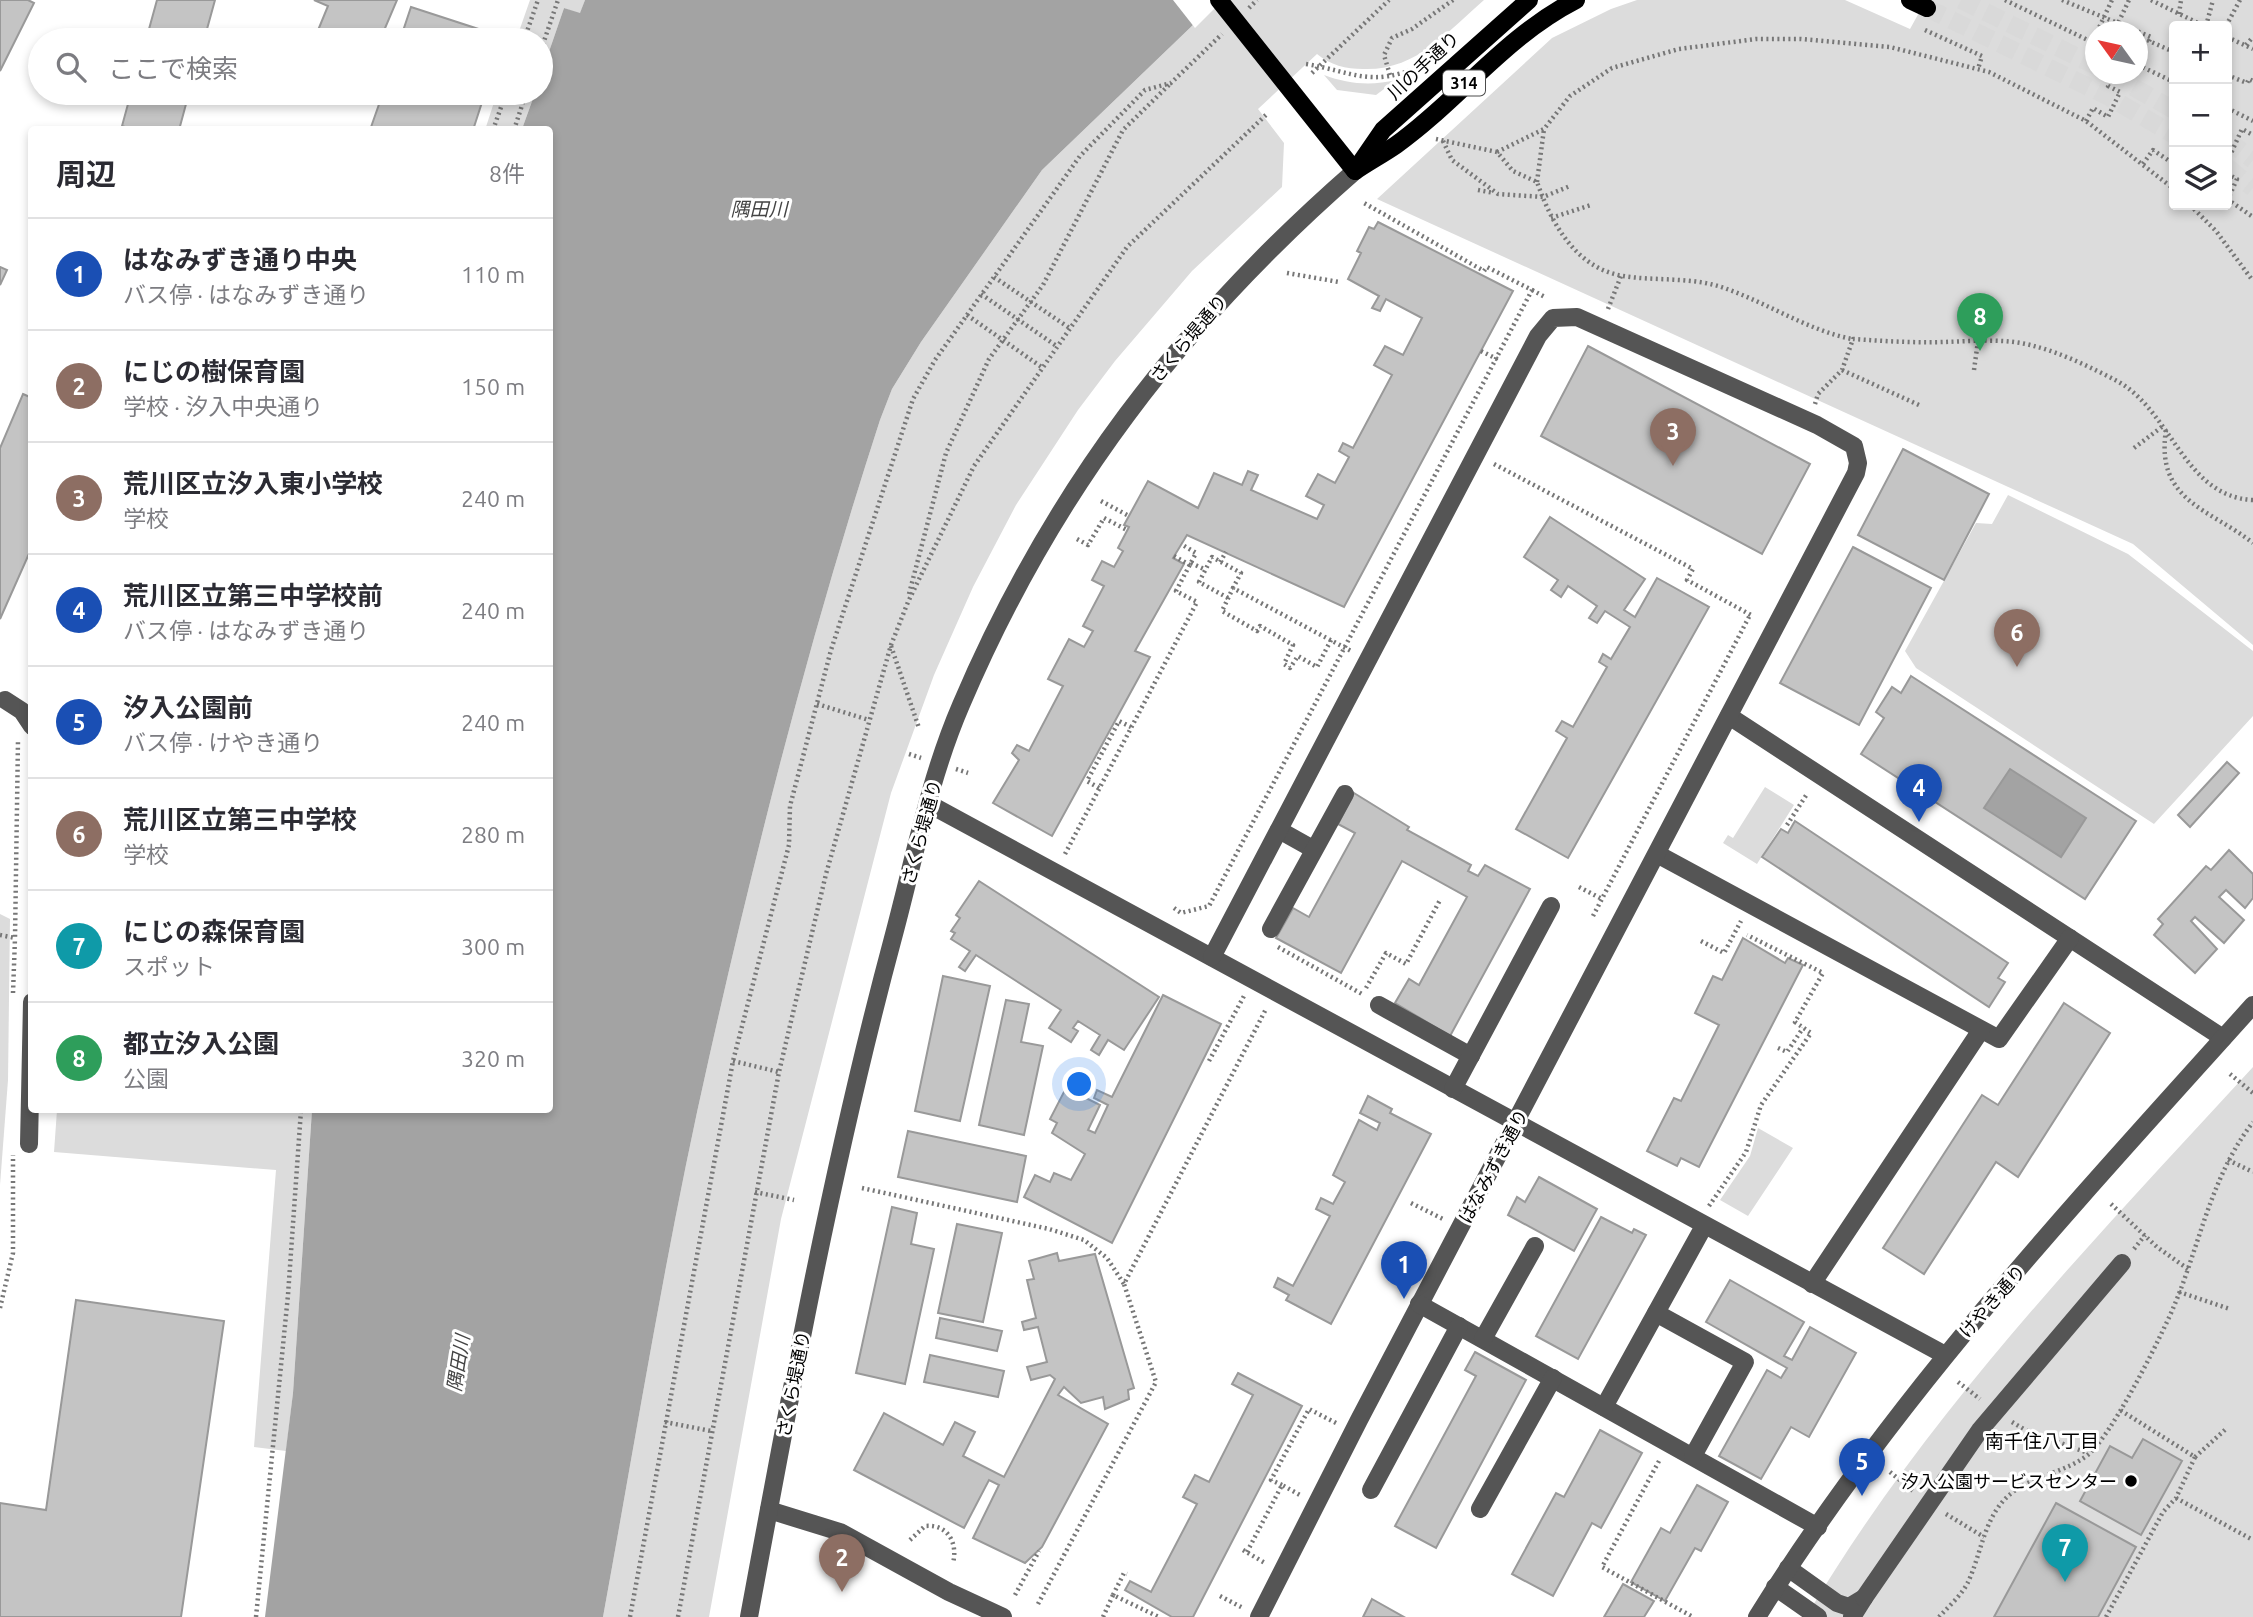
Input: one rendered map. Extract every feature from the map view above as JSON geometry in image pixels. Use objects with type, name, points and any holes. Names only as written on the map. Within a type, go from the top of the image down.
[{"type":"main road","points":[[1219,0],[1355,171]]},
{"type":"main road","name":"川の手通り","points":[[1355,171],[1383,130],[1529,0]]},
{"type":"main road","name":"314","points":[[1355,171],[1397,144],[1542,18],[1576,0]]},
{"type":"main road","points":[[1910,0],[1927,8]]},
{"type":"street","name":"さくら堤通り","points":[[749,1617],[829,1204],[879,989],[939,765],[960,709],[987,648],[1052,526],[1085,472],[1189,334],[1256,262],[1355,171]]},
{"type":"street","name":"はなみずき通り","points":[[1259,1617],[1419,1304],[1856,473],[1857,452],[1849,441],[1817,425],[1577,317],[1560,316],[1548,323],[1538,336],[1279,831]]},
{"type":"street","points":[[3,699],[28,706]]},
{"type":"street","points":[[3,699],[22,711],[28,731]]},
{"type":"street","points":[[1729,716],[2223,1038]]},
{"type":"street","points":[[1271,929],[1345,794]]},
{"type":"street","points":[[929,804],[1945,1355]]},
{"type":"street","points":[[1212,957],[1279,831],[1313,849]]},
{"type":"street","points":[[1657,854],[1999,1040],[2070,938]]},
{"type":"street","points":[[1453,1089],[1551,906]]},
{"type":"street","points":[[1379,1005],[1471,1056]]},
{"type":"street","name":"けやき通り","points":[[1757,1617],[1818,1527],[1945,1355],[2253,1005]]},
{"type":"street","points":[[1812,1283],[1981,1030]]},
{"type":"street","points":[[29,1144],[30,1113]]},
{"type":"street","points":[[1604,1407],[1704,1226]]},
{"type":"street","points":[[1483,1339],[1535,1246]]},
{"type":"street","points":[[1852,1617],[1996,1411],[2122,1263]]},
{"type":"street","points":[[1419,1304],[1818,1527]]},
{"type":"street","points":[[1657,1313],[1745,1362],[1693,1456]]},
{"type":"street","points":[[1371,1490],[1459,1326]]},
{"type":"street","points":[[1480,1509],[1553,1378]]},
{"type":"street","points":[[769,1510],[840,1532],[949,1592],[1003,1617]]},
{"type":"street","points":[[1788,1569],[1837,1603],[1849,1607],[1864,1598]]},
{"type":"street","points":[[1776,1587],[1818,1617]]},
{"type":"path","points":[[528,28],[538,0]]},
{"type":"path","points":[[548,28],[558,0]]},
{"type":"path","points":[[1248,9],[1257,0]]},
{"type":"path","points":[[1312,73],[1389,0]]},
{"type":"path","points":[[1390,75],[1384,55],[1392,38],[1412,29],[1453,0]]},
{"type":"path","points":[[2005,0],[2085,39]]},
{"type":"path","points":[[2062,0],[2114,21]]},
{"type":"path","points":[[2102,21],[2112,0]]},
{"type":"path","points":[[2119,21],[2129,0]]},
{"type":"path","points":[[2151,0],[2195,21]]},
{"type":"path","points":[[2179,13],[2181,0]]},
{"type":"path","points":[[2207,21],[2214,0]]},
{"type":"path","points":[[2229,21],[2241,0]]},
{"type":"path","points":[[1914,25],[1982,56],[1978,69]]},
{"type":"path","points":[[908,602],[946,453],[989,359],[1043,285],[1123,130],[1228,28]]},
{"type":"path","points":[[2246,45],[2253,37]]},
{"type":"path","points":[[1435,139],[1497,152],[1544,129],[1570,96],[1612,68],[1679,49],[1756,38],[1801,39],[1890,47],[1978,69],[2086,121],[2169,185]]},
{"type":"path","points":[[2148,39],[2169,49]]},
{"type":"path","points":[[2232,39],[2253,49]]},
{"type":"path","points":[[1306,64],[1364,78],[1390,75],[1421,66]]},
{"type":"path","points":[[2148,70],[2169,80]]},
{"type":"path","points":[[2232,77],[2246,83],[2249,79],[2253,80]]},
{"type":"path","points":[[630,1617],[733,1061],[789,845],[790,806],[831,650],[913,398],[981,294],[1080,156],[1145,90],[1171,83]]},
{"type":"path","points":[[2086,121],[2093,108],[2108,117],[2120,92],[2108,86],[2109,84]]},
{"type":"path","points":[[494,126],[502,105]]},
{"type":"path","points":[[515,126],[522,105]]},
{"type":"path","points":[[2232,110],[2253,121]]},
{"type":"path","points":[[678,1617],[710,1432],[779,1072],[826,874],[891,645],[908,602],[974,466],[1127,247],[1268,113]]},
{"type":"path","points":[[1544,129],[1537,182],[1550,218],[1569,244],[1589,261],[1621,276],[1717,286],[1853,339],[1902,342],[1978,341],[2033,345],[2120,383],[2137,396],[2165,428],[2197,475],[2233,498],[2253,500]]},
{"type":"path","points":[[2232,151],[2242,129],[2253,135]]},
{"type":"path","points":[[1443,141],[1452,160],[1498,194]]},
{"type":"path","points":[[2143,164],[2153,150],[2169,161]]},
{"type":"path","points":[[1497,152],[1513,171],[1537,182]]},
{"type":"path","points":[[1478,190],[1543,197],[1570,186]]},
{"type":"path","points":[[2232,202],[2253,217]]},
{"type":"path","points":[[1364,203],[1484,271],[1487,267],[1545,297]]},
{"type":"path","points":[[1550,218],[1591,205]]},
{"type":"path","points":[[2195,210],[2216,231],[2253,281]]},
{"type":"path","points":[[1287,273],[1339,282]]},
{"type":"path","points":[[1607,310],[1621,276]]},
{"type":"path","points":[[994,277],[1071,330]]},
{"type":"path","points":[[1174,908],[1181,913],[1209,906],[1343,647],[1499,360],[1532,290]]},
{"type":"path","points":[[981,294],[1058,347]]},
{"type":"path","points":[[967,315],[1043,368]]},
{"type":"path","points":[[1815,405],[1818,394],[1842,370],[1853,339]]},
{"type":"path","points":[[1975,370],[1978,341]]},
{"type":"path","points":[[1481,351],[1499,360]]},
{"type":"path","points":[[1842,370],[1919,405]]},
{"type":"path","points":[[2134,448],[2165,428]]},
{"type":"path","points":[[2165,428],[2165,459],[2178,489],[2197,510],[2253,543]]},
{"type":"path","points":[[1494,464],[1693,569],[1687,580],[1758,619]]},
{"type":"path","points":[[1101,501],[1129,516]]},
{"type":"path","points":[[1077,539],[1088,545],[1104,518],[1127,530]]},
{"type":"path","points":[[1063,858],[1197,602],[1176,592],[1196,553],[1181,544]]},
{"type":"path","points":[[1220,562],[1226,552]]},
{"type":"path","points":[[1174,556],[1206,570]]},
{"type":"path","points":[[1228,598],[1199,582],[1212,557],[1241,572],[1222,611],[1256,631],[1260,625],[1293,645],[1284,664],[1290,668],[1298,656],[1317,667],[1331,640]]},
{"type":"path","points":[[1233,588],[1351,651]]},
{"type":"path","points":[[1593,915],[1750,615]]},
{"type":"path","points":[[891,645],[919,728]]},
{"type":"path","points":[[817,704],[869,720]]},
{"type":"path","points":[[1099,788],[1087,781],[1119,721],[1131,727]]},
{"type":"path","points":[[13,1000],[17,741],[28,731]]},
{"type":"path","points":[[908,754],[922,758]]},
{"type":"path","points":[[956,769],[968,773]]},
{"type":"path","points":[[1787,825],[1807,794]]},
{"type":"path","points":[[1579,887],[1602,899]]},
{"type":"path","points":[[1359,1003],[1386,953],[1406,964],[1440,900]]},
{"type":"path","points":[[1701,941],[1724,953],[1749,905]]},
{"type":"path","points":[[1271,929],[1274,944],[1363,995]]},
{"type":"path","points":[[0,935],[15,937]]},
{"type":"path","points":[[1709,1207],[1745,1152],[1761,1105],[1811,1033],[1795,1022],[1823,973],[1747,935]]},
{"type":"path","points":[[1209,1061],[1244,995]]},
{"type":"path","points":[[1124,1284],[1267,1007]]},
{"type":"path","points":[[1778,1048],[1787,1052],[1803,1028]]},
{"type":"path","points":[[733,1061],[779,1072]]},
{"type":"path","points":[[2230,1074],[2253,1093]]},
{"type":"path","points":[[256,1617],[288,1295],[301,1113]]},
{"type":"path","points":[[1939,1617],[1968,1582],[1994,1514],[2006,1498],[2022,1485],[2089,1454],[2120,1410],[2166,1325],[2188,1269],[2214,1188],[2228,1160],[2253,1122]]},
{"type":"path","points":[[2228,1160],[2253,1172]]},
{"type":"path","points":[[862,1188],[1049,1229],[1084,1240],[1107,1258],[1124,1284],[1156,1382],[1038,1604]]},
{"type":"path","points":[[755,1192],[794,1200]]},
{"type":"path","points":[[1411,1203],[1443,1219]]},
{"type":"path","points":[[2111,1204],[2157,1247],[2188,1269]]},
{"type":"path","points":[[2179,1292],[2230,1309]]},
{"type":"path","points":[[1958,1382],[2027,1431],[2089,1454]]},
{"type":"path","points":[[1300,1495],[1271,1479],[1309,1409],[1337,1423]]},
{"type":"path","points":[[2120,1410],[2195,1457]]},
{"type":"path","points":[[665,1422],[710,1432]]},
{"type":"path","points":[[2106,1617],[2162,1512],[2176,1498],[2195,1457],[2227,1428]]},
{"type":"path","points":[[1662,1455],[1602,1567],[1693,1617]]},
{"type":"path","points":[[1265,1563],[1245,1551],[1282,1485]]},
{"type":"path","points":[[2176,1498],[2253,1540]]},
{"type":"path","points":[[910,1540],[925,1526],[941,1527],[954,1543],[953,1563]]},
{"type":"path","points":[[1015,1595],[1039,1551]]},
{"type":"path","points":[[1102,1617],[1124,1573],[1127,1574]]},
{"type":"path","points":[[1113,1595],[1159,1617]]},
{"type":"path","points":[[1220,1596],[1242,1608]]},
{"type":"shaded area","points":[[530,0],[585,0],[580,14],[564,8],[553,40],[553,28],[520,28]]},
{"type":"shaded area","points":[[1219,0],[1484,0],[1430,47],[1399,64],[1382,68],[1350,68],[1333,64],[1317,54],[1258,109],[1284,143],[1282,187],[1192,271],[1115,361],[1078,410],[1016,505],[973,587],[934,675],[891,793],[781,1219],[709,1617],[603,1617],[680,1197],[727,978],[809,657],[880,420],[892,389],[921,342],[1042,170]]},
{"type":"shaded area","points":[[1637,0],[1845,0],[1910,29],[1926,0],[2253,0],[2253,645],[2133,544],[1377,199],[1552,38],[1611,9]]},
{"type":"shaded area","points":[[1324,75],[1360,83],[1396,80],[1376,95],[1337,90]]},
{"type":"shaded area","points":[[493,105],[531,105],[523,126],[486,126]]},
{"type":"shaded area","points":[[2008,495],[2128,554],[2253,651],[2253,716],[2154,824],[1916,668],[1905,651],[1976,523],[1992,524]]},
{"type":"shaded area","points":[[1765,787],[1794,805],[1757,864],[1723,843],[1728,835],[1733,838]]},
{"type":"shaded area","points":[[0,914],[10,919],[8,1080],[0,1185]]},
{"type":"shaded area","points":[[2253,1067],[2253,1617],[1806,1617],[1854,1541],[1905,1469],[2015,1330]]},
{"type":"shaded area","points":[[57,1113],[312,1113],[293,1393],[286,1451],[254,1447],[276,1170],[54,1152]]},
{"type":"shaded area","points":[[1758,1128],[1793,1148],[1748,1216],[1720,1200],[1750,1156]]},
{"type":"water","name":"隅田川","points":[[585,0],[1219,0],[1042,170],[921,342],[892,389],[880,420],[809,657],[727,978],[680,1197],[603,1617],[265,1617],[293,1393],[312,1113],[553,1113],[553,126],[523,126],[531,105],[553,105],[553,40],[564,8],[580,13]]},
{"type":"water","points":[[2010,769],[2086,818],[2061,857],[1984,808]]},
{"type":"pier","points":[[1173,0],[1223,0],[1195,28]]},
{"type":"building","points":[[0,0],[28,0],[34,3],[0,71]]},
{"type":"building","points":[[157,0],[215,0],[207,28],[149,28]]},
{"type":"building","points":[[314,0],[397,0],[385,28],[319,28],[328,6]]},
{"type":"building","points":[[411,7],[475,28],[404,28]]},
{"type":"building","points":[[128,105],[186,105],[180,126],[122,126]]},
{"type":"building","points":[[379,105],[481,105],[474,126],[371,126]]},
{"type":"building","points":[[1378,222],[1513,291],[1344,607],[1187,535],[1173,558],[1184,564],[1135,651],[1150,657],[1052,836],[993,803],[1019,760],[1012,753],[1017,745],[1029,751],[1063,686],[1048,679],[1069,639],[1084,647],[1093,631],[1083,626],[1104,586],[1092,580],[1102,561],[1114,567],[1123,551],[1118,548],[1129,527],[1124,525],[1148,481],[1198,508],[1214,473],[1242,485],[1248,471],[1258,475],[1251,490],[1317,519],[1324,505],[1306,496],[1318,474],[1335,483],[1349,457],[1339,451],[1343,443],[1353,448],[1392,375],[1374,365],[1385,346],[1403,355],[1422,318],[1386,299],[1380,311],[1372,308],[1379,296],[1348,279],[1361,253],[1357,251],[1369,227],[1374,229]]},
{"type":"building","points":[[0,267],[7,270],[0,285]]},
{"type":"building","points":[[1588,346],[1810,464],[1762,554],[1541,436]]},
{"type":"building","points":[[23,394],[28,396],[28,556],[0,619],[0,448]]},
{"type":"building","points":[[1903,449],[1989,494],[1944,580],[1858,535]]},
{"type":"building","points":[[1550,517],[1645,579],[1624,610],[1635,617],[1657,578],[1709,607],[1568,858],[1516,829],[1567,738],[1556,731],[1562,721],[1573,727],[1607,667],[1599,662],[1603,654],[1611,659],[1630,627],[1605,611],[1597,623],[1589,618],[1597,606],[1568,586],[1561,597],[1551,590],[1558,580],[1524,557]]},
{"type":"building","points":[[1853,547],[1931,588],[1859,725],[1780,683]]},
{"type":"building","points":[[1911,676],[2136,821],[2085,899],[1861,754],[1884,718],[1876,712],[1892,687],[1901,693]],"holes":[[[2010,769],[2086,818],[2061,857],[1984,808]]]},
{"type":"building","points":[[2227,762],[2239,773],[2190,827],[2178,815]]},
{"type":"building","points":[[1354,793],[1409,827],[1407,830],[1471,865],[1468,871],[1478,876],[1485,865],[1530,889],[1450,1036],[1395,1003],[1409,979],[1419,985],[1467,897],[1402,861],[1341,973],[1276,938],[1293,908],[1309,917],[1355,833],[1338,824]]},
{"type":"building","points":[[1795,821],[2008,963],[1998,978],[2005,982],[1989,1007],[1762,857],[1781,829],[1788,833]]},
{"type":"building","points":[[2229,850],[2253,874],[2253,898],[2245,908],[2226,890],[2219,897],[2244,920],[2224,943],[2195,917],[2191,921],[2217,949],[2195,973],[2154,935],[2163,924],[2158,919],[2206,866],[2211,870]]},
{"type":"building","points":[[979,881],[1159,997],[1124,1050],[1108,1040],[1099,1055],[1091,1050],[1100,1035],[1078,1021],[1073,1028],[1078,1031],[1071,1042],[1049,1028],[1061,1010],[976,955],[965,971],[959,967],[970,951],[951,939],[955,933],[951,931],[960,918],[956,915]]},
{"type":"building","points":[[1743,938],[1785,963],[1788,958],[1803,965],[1699,1167],[1681,1158],[1677,1166],[1647,1151],[1674,1098],[1681,1101],[1719,1025],[1695,1013],[1713,976],[1722,980]]},
{"type":"building","points":[[943,976],[990,986],[960,1121],[915,1111]]},
{"type":"building","points":[[1163,995],[1221,1024],[1112,1243],[1024,1197],[1035,1175],[1050,1182],[1054,1173],[1071,1180],[1085,1154],[1052,1133],[1057,1123],[1050,1119],[1066,1088],[1100,1105],[1088,1130],[1095,1133],[1108,1105],[1094,1098],[1097,1090],[1112,1097]]},
{"type":"building","points":[[1006,1000],[1029,1004],[1021,1042],[1043,1046],[1024,1135],[979,1125]]},
{"type":"building","points":[[2064,1003],[2110,1033],[2018,1177],[1996,1162],[1924,1274],[1883,1248],[1982,1095],[1998,1105]]},
{"type":"building","points":[[1368,1096],[1392,1109],[1390,1113],[1431,1134],[1331,1324],[1286,1300],[1289,1295],[1274,1287],[1278,1278],[1293,1286],[1330,1216],[1316,1209],[1321,1198],[1333,1204],[1345,1182],[1333,1175],[1359,1120],[1377,1130],[1380,1123],[1360,1113]]},
{"type":"building","points":[[908,1131],[1026,1156],[1017,1202],[898,1177]]},
{"type":"building","points":[[1539,1177],[1597,1209],[1574,1251],[1508,1215],[1517,1197],[1525,1202]]},
{"type":"building","points":[[892,1207],[917,1213],[911,1244],[934,1249],[905,1384],[856,1373]]},
{"type":"building","points":[[1601,1217],[1632,1233],[1634,1229],[1646,1235],[1578,1359],[1536,1336]]},
{"type":"building","points":[[957,1224],[1002,1233],[983,1322],[938,1313]]},
{"type":"building","points":[[1057,1253],[1059,1261],[1095,1254],[1134,1388],[1128,1390],[1129,1399],[1105,1409],[1103,1397],[1081,1403],[1064,1387],[1058,1395],[1108,1424],[1042,1547],[1025,1563],[973,1538],[999,1485],[989,1480],[964,1528],[854,1470],[884,1413],[943,1445],[955,1422],[975,1432],[963,1456],[1004,1477],[1055,1379],[1050,1375],[1031,1380],[1027,1367],[1047,1362],[1038,1327],[1024,1330],[1022,1322],[1036,1318],[1027,1280],[1034,1279],[1029,1261]]},
{"type":"building","points":[[1730,1280],[1804,1322],[1784,1356],[1792,1360],[1810,1327],[1856,1353],[1809,1437],[1791,1427],[1761,1479],[1719,1456],[1767,1370],[1781,1378],[1787,1368],[1706,1322]]},
{"type":"building","points":[[76,1300],[224,1321],[181,1617],[0,1617],[0,1503],[46,1510]]},
{"type":"building","points":[[940,1318],[1002,1331],[997,1351],[936,1338]]},
{"type":"building","points":[[1475,1352],[1526,1380],[1436,1548],[1395,1526],[1476,1376],[1465,1370]]},
{"type":"building","points":[[930,1355],[1004,1371],[998,1397],[924,1382]]},
{"type":"building","points":[[1238,1373],[1302,1406],[1193,1617],[1172,1617],[1125,1590],[1130,1581],[1151,1592],[1197,1504],[1183,1497],[1195,1475],[1209,1482],[1253,1395],[1232,1384]]},
{"type":"building","points":[[1600,1430],[1642,1453],[1601,1528],[1592,1523],[1553,1596],[1512,1574],[1556,1493],[1564,1497]]},
{"type":"building","name":"汐入公園サービスセンター","points":[[2143,1439],[2182,1461],[2141,1535],[2080,1501],[2110,1446],[2132,1458]]},
{"type":"building","points":[[1697,1485],[1728,1502],[1701,1551],[1695,1548],[1665,1601],[1631,1582],[1661,1528],[1670,1533]]},
{"type":"building","points":[[2056,1503],[2136,1547],[2098,1617],[1994,1617]]},
{"type":"building","points":[[1623,1584],[1654,1601],[1644,1617],[1604,1617]]},
{"type":"building","points":[[1372,1599],[1404,1617],[1363,1617]]},
{"type":"tunnel","points":[[1961,0],[2085,61]]},
{"type":"tunnel","points":[[1927,8],[2109,97],[2169,132]]},
{"type":"tunnel","points":[[2128,84],[2169,107]]},
{"type":"tunnel","points":[[2232,144],[2253,160]]},
{"type":"tunnel","points":[[2232,171],[2253,188]]},
{"type":"place","name":"都立汐入公園","points":[[1980,351]]},
{"type":"place","name":"荒川区立汐入東小学校","points":[[1673,466]]},
{"type":"place","name":"荒川区立第三中学校","points":[[2017,667]]},
{"type":"place","name":"荒川区立第三中学校前","points":[[1919,822]]},
{"type":"place","name":"はなみずき通り中央","points":[[1404,1299]]},
{"type":"place","name":"汐入公園サービスセンター","points":[[2131,1481]]},
{"type":"place","name":"汐入公園前","points":[[1862,1496]]},
{"type":"place","name":"にじの森保育園","points":[[2065,1582]]},
{"type":"place","name":"にじの樹保育園","points":[[842,1592]]},
{"type":"district","name":"南千住八丁目","points":[[2042,1441]]}]
